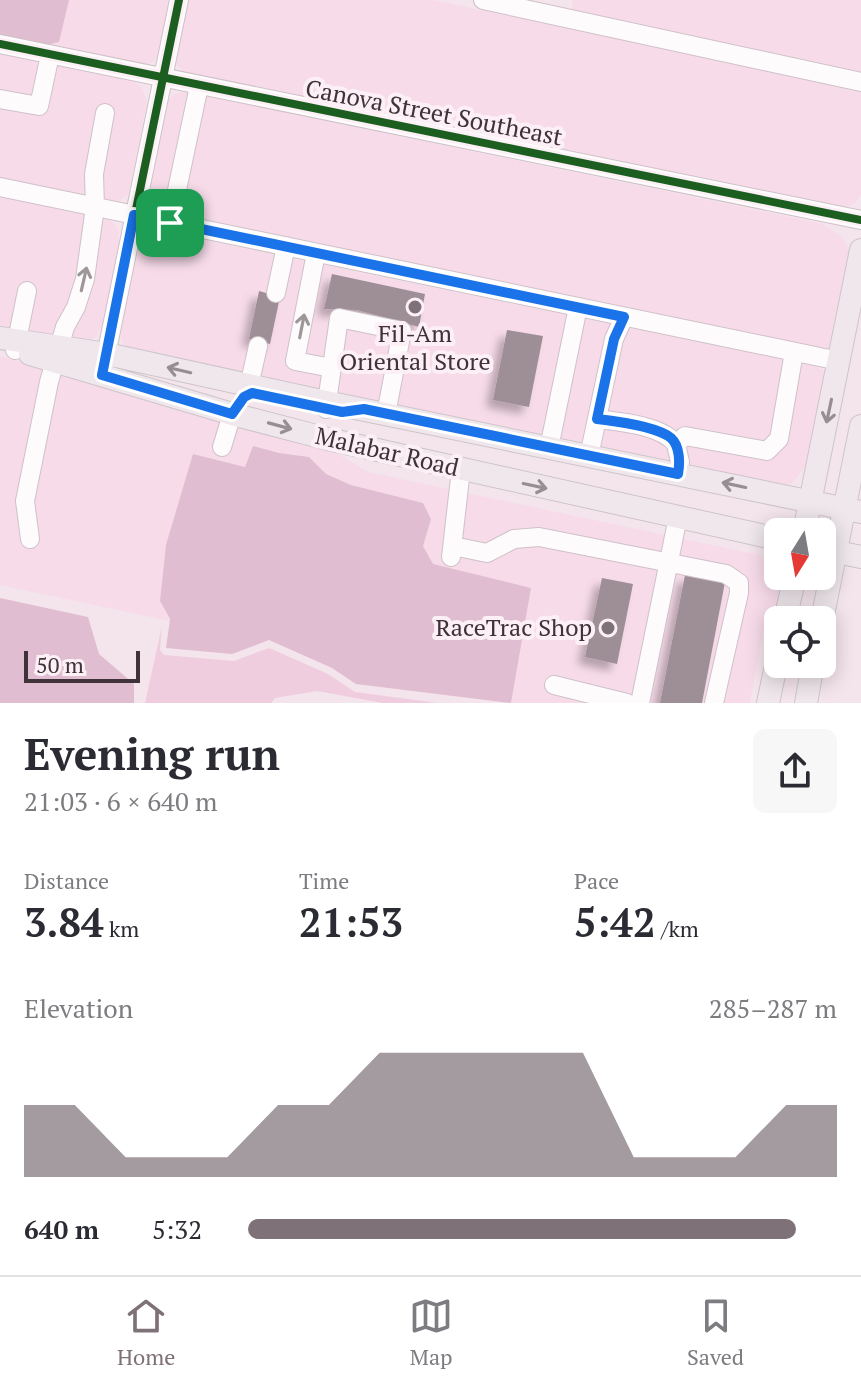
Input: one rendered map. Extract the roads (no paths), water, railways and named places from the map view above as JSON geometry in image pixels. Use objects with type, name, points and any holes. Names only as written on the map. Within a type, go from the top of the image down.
[{"type":"main road","points":[[807,518],[861,250]]},
{"type":"main road","name":"Malabar Road","points":[[8,343],[104,364],[249,386],[326,405],[342,412],[364,409],[852,510]]},
{"type":"main road","name":"Malabar Road","points":[[104,364],[232,414],[458,469],[764,536]]},
{"type":"main road","points":[[232,414],[244,397],[252,393],[326,405]]},
{"type":"main road","points":[[836,537],[852,510],[861,426]]},
{"type":"main road","points":[[836,552],[861,557]]},
{"type":"main road","points":[[768,703],[773,678]]},
{"type":"main road","points":[[806,703],[810,678]]},
{"type":"street","points":[[104,364],[179,0]]},
{"type":"street","points":[[483,0],[861,82]]},
{"type":"street","name":"Canova Street Southeast","points":[[0,44],[861,220]]},
{"type":"street","points":[[0,99],[39,106],[50,55]]},
{"type":"street","points":[[170,223],[199,86]]},
{"type":"street","points":[[30,539],[25,501],[65,327],[76,307],[85,279],[95,207],[94,174],[105,113]]},
{"type":"street","points":[[0,187],[839,361]]},
{"type":"street","points":[[276,293],[286,246]]},
{"type":"street","points":[[316,253],[295,361],[332,368]]},
{"type":"street","points":[[8,343],[27,291]]},
{"type":"street","points":[[549,448],[578,307]]},
{"type":"street","points":[[589,456],[614,339],[624,317]]},
{"type":"street","points":[[326,405],[339,318],[402,331],[386,414]]},
{"type":"street","points":[[249,386],[258,346]]},
{"type":"street","points":[[676,444],[685,436],[767,451],[779,439],[794,352]]},
{"type":"street","points":[[222,447],[232,414]]},
{"type":"street","points":[[597,419],[657,431],[670,437],[676,444],[680,462],[678,474]]},
{"type":"street","points":[[458,469],[452,551],[487,553],[514,539],[539,537],[726,574],[739,583],[714,703]]},
{"type":"street","points":[[640,703],[678,517]]},
{"type":"street","points":[[554,685],[627,703]]},
{"type":"place","name":"Fil-Am Oriental Store","points":[[415,307]]},
{"type":"place","name":"RaceTrac Shop","points":[[608,628]]}]
